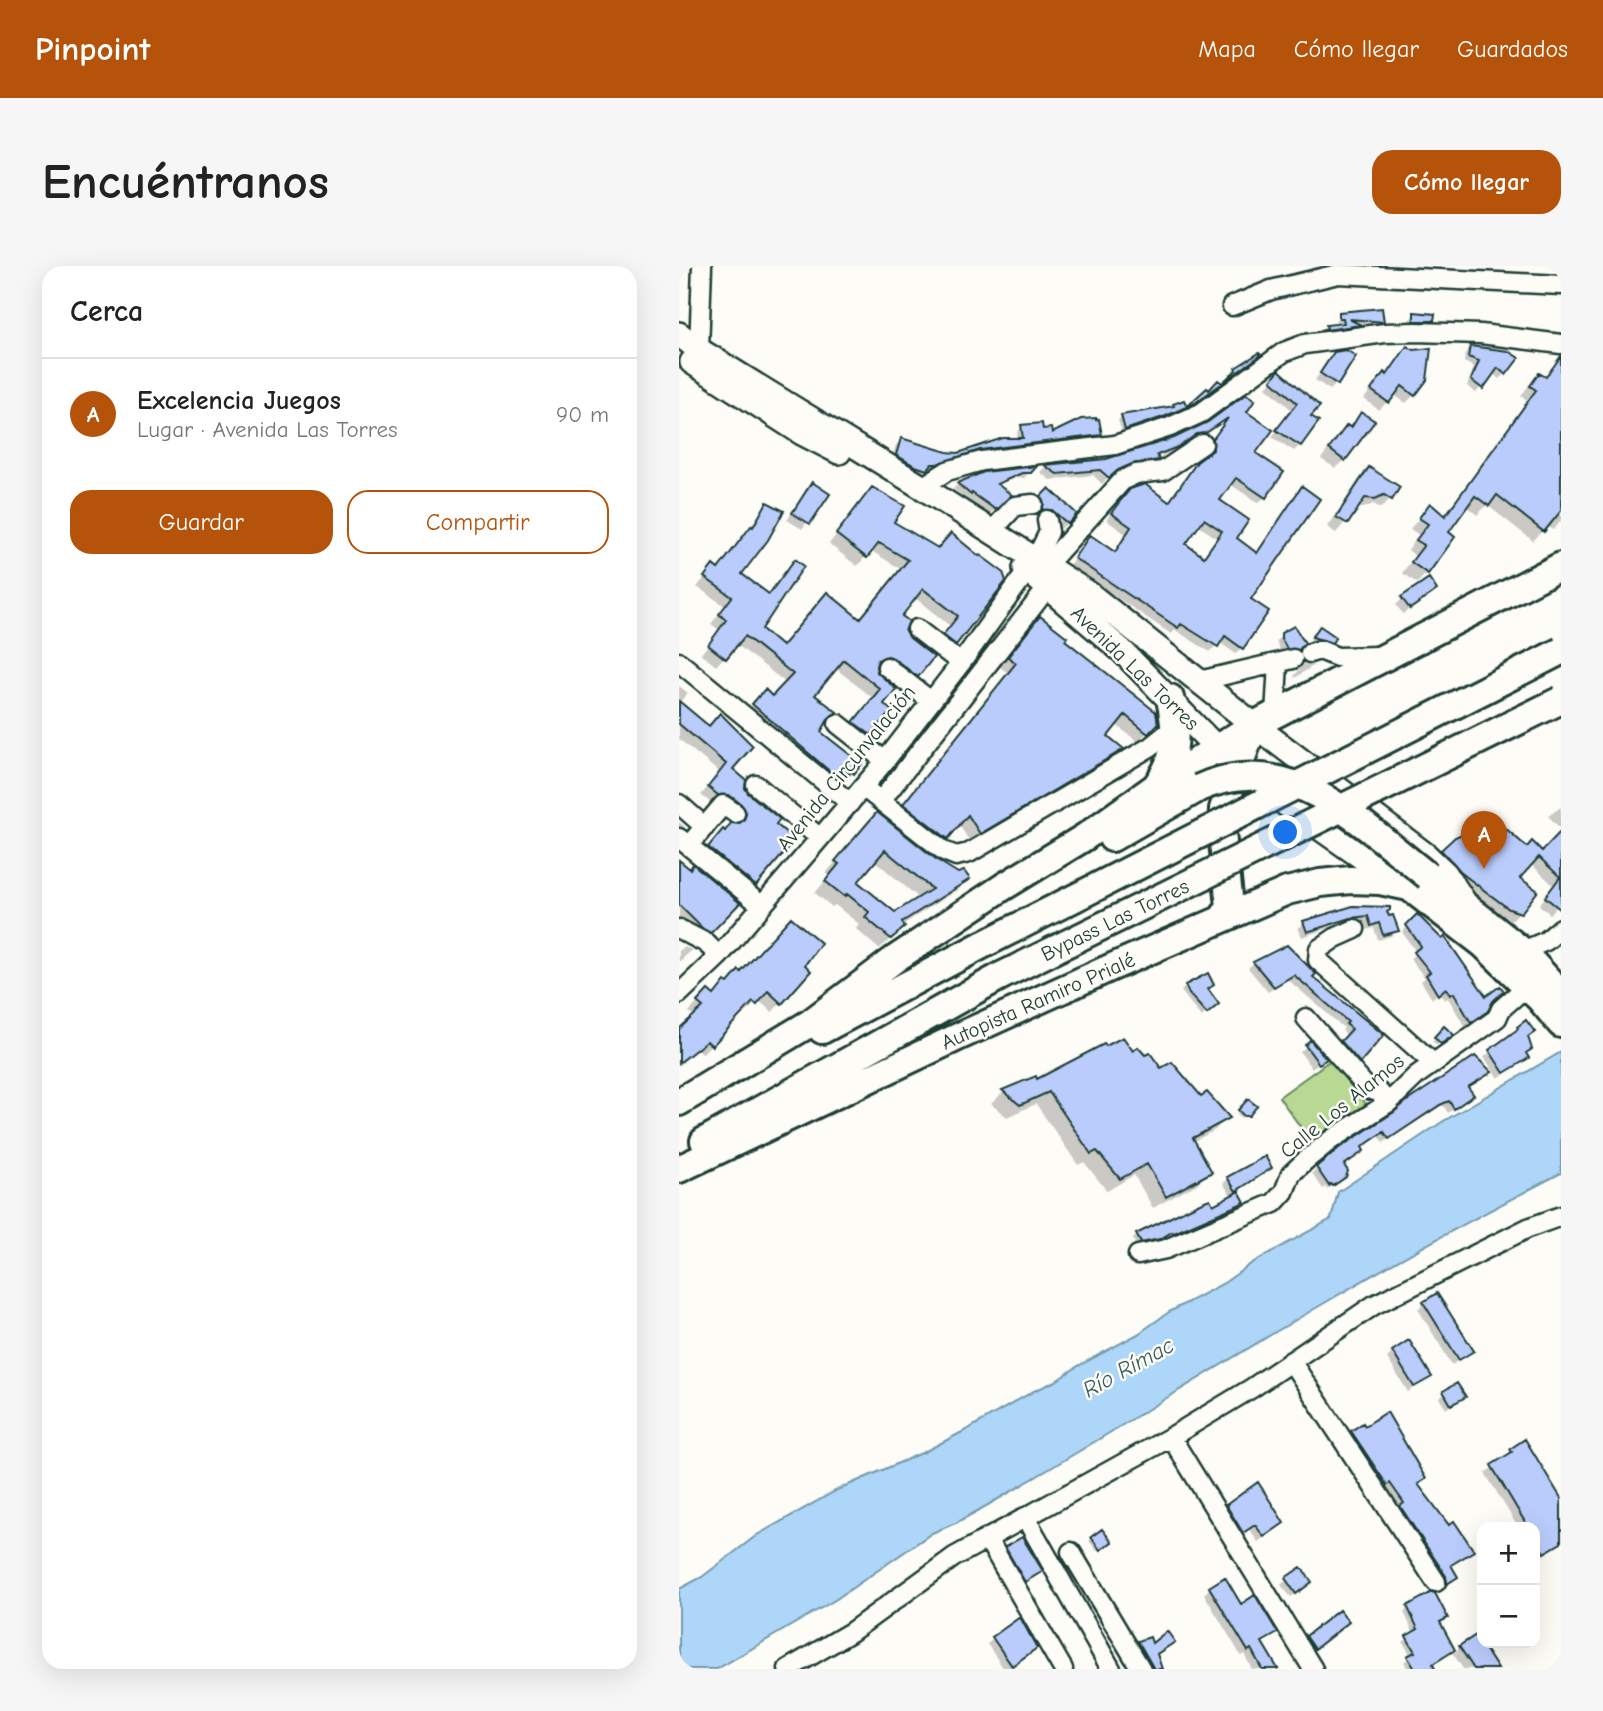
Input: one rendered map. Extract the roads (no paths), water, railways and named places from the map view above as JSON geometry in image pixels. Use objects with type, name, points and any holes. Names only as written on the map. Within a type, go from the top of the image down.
[{"type":"highway","points":[[806,1026],[895,958],[1085,837],[1155,787],[1217,748],[1265,720],[1561,566]]},
{"type":"highway","name":"Bypass Las Torres","points":[[679,1104],[984,944],[1561,651]]},
{"type":"highway","points":[[1155,787],[1172,760],[1175,748],[1175,726],[1170,698]]},
{"type":"highway","name":"Bypass Las Torres","points":[[679,1157],[1001,976],[1561,700]]},
{"type":"highway","points":[[1222,919],[1230,906],[1222,818],[1225,799],[1265,720]]},
{"type":"highway","points":[[679,1104],[1159,809],[1199,788],[1225,779],[1253,776],[1301,785],[1341,808],[1418,881],[1465,903]]},
{"type":"highway","name":"Autopista Ramiro Prialé","points":[[679,1169],[962,1035],[1287,891],[1320,883],[1351,880],[1418,881]]},
{"type":"highway","name":"Avenida Las Torres","points":[[1418,881],[1454,921],[1511,955],[1561,995]]},
{"type":"highway","name":"Avenida Las Torres","points":[[1465,903],[1511,955],[1527,986],[1560,1023]]},
{"type":"main road","name":"Avenida Las Torres","points":[[679,334],[689,350],[726,386],[793,427],[931,504],[1039,571],[1088,593],[1199,681],[1265,720],[1427,856],[1445,873],[1465,903]]},
{"type":"main road","name":"Avenida Las Torres","points":[[689,350],[922,487],[991,532],[1039,571],[1121,650],[1238,770],[1352,851],[1418,881]]},
{"type":"street","points":[[689,350],[702,266]]},
{"type":"street","points":[[1232,306],[1271,290],[1338,274],[1561,285]]},
{"type":"street","points":[[922,487],[947,471],[982,461],[1115,445],[1170,427],[1201,413],[1284,352],[1304,344],[1385,333],[1415,332],[1481,334],[1561,344]]},
{"type":"street","points":[[881,801],[1039,571],[1123,480],[1136,474],[1163,471],[1203,444]]},
{"type":"street","points":[[991,532],[1015,506],[1033,505]]},
{"type":"street","points":[[1039,571],[1049,532],[1048,520]]},
{"type":"street","name":"Avenida Circunvalación","points":[[679,994],[719,956],[850,803],[961,663],[1039,571]]},
{"type":"street","points":[[917,629],[961,663]]},
{"type":"street","points":[[1199,681],[1320,650],[1337,657],[1389,655]]},
{"type":"street","points":[[1265,720],[1294,658]]},
{"type":"street","points":[[679,662],[850,803]]},
{"type":"street","points":[[887,667],[931,701]]},
{"type":"street","points":[[838,724],[885,761]]},
{"type":"street","points":[[863,787],[944,851],[952,855],[964,855],[1150,747],[1175,726]]},
{"type":"street","points":[[756,785],[820,838]]},
{"type":"street","points":[[679,804],[705,827]]},
{"type":"street","points":[[735,813],[723,805],[705,827],[684,841],[762,906]]},
{"type":"street","points":[[1511,955],[1546,941],[1561,928]]},
{"type":"street","points":[[679,929],[706,943],[719,956]]},
{"type":"street","points":[[1356,929],[1319,949],[1318,960],[1433,1063]]},
{"type":"street","name":"Calle Los Alamos","points":[[1138,1255],[1166,1249],[1274,1203],[1284,1192],[1291,1174],[1306,1160],[1332,1139],[1388,1103],[1417,1075],[1497,1018],[1501,1009],[1527,986]]},
{"type":"street","points":[[1306,1018],[1368,1089],[1379,1092],[1388,1103]]},
{"type":"street","points":[[788,1669],[852,1632],[954,1557],[1171,1437],[1252,1388],[1374,1305],[1528,1228],[1561,1216]]},
{"type":"street","points":[[1291,1361],[1436,1582]]},
{"type":"street","points":[[1171,1437],[1313,1669]]},
{"type":"street","points":[[1025,1517],[1111,1669]]},
{"type":"street","points":[[987,1538],[1062,1669]]},
{"type":"street","points":[[1071,1552],[1141,1669]]},
{"type":"water","name":"Río Rímac","points":[[1561,1052],[1561,1173],[1385,1268],[1005,1495],[958,1522],[932,1533],[835,1600],[717,1669],[679,1669],[679,1589],[702,1577],[757,1535],[839,1489],[924,1452],[1056,1381],[1138,1334],[1169,1312],[1224,1283],[1252,1263],[1331,1219],[1338,1192],[1442,1122]]},
{"type":"place","name":"Excelencia Juegos","points":[[1484,869]]}]
